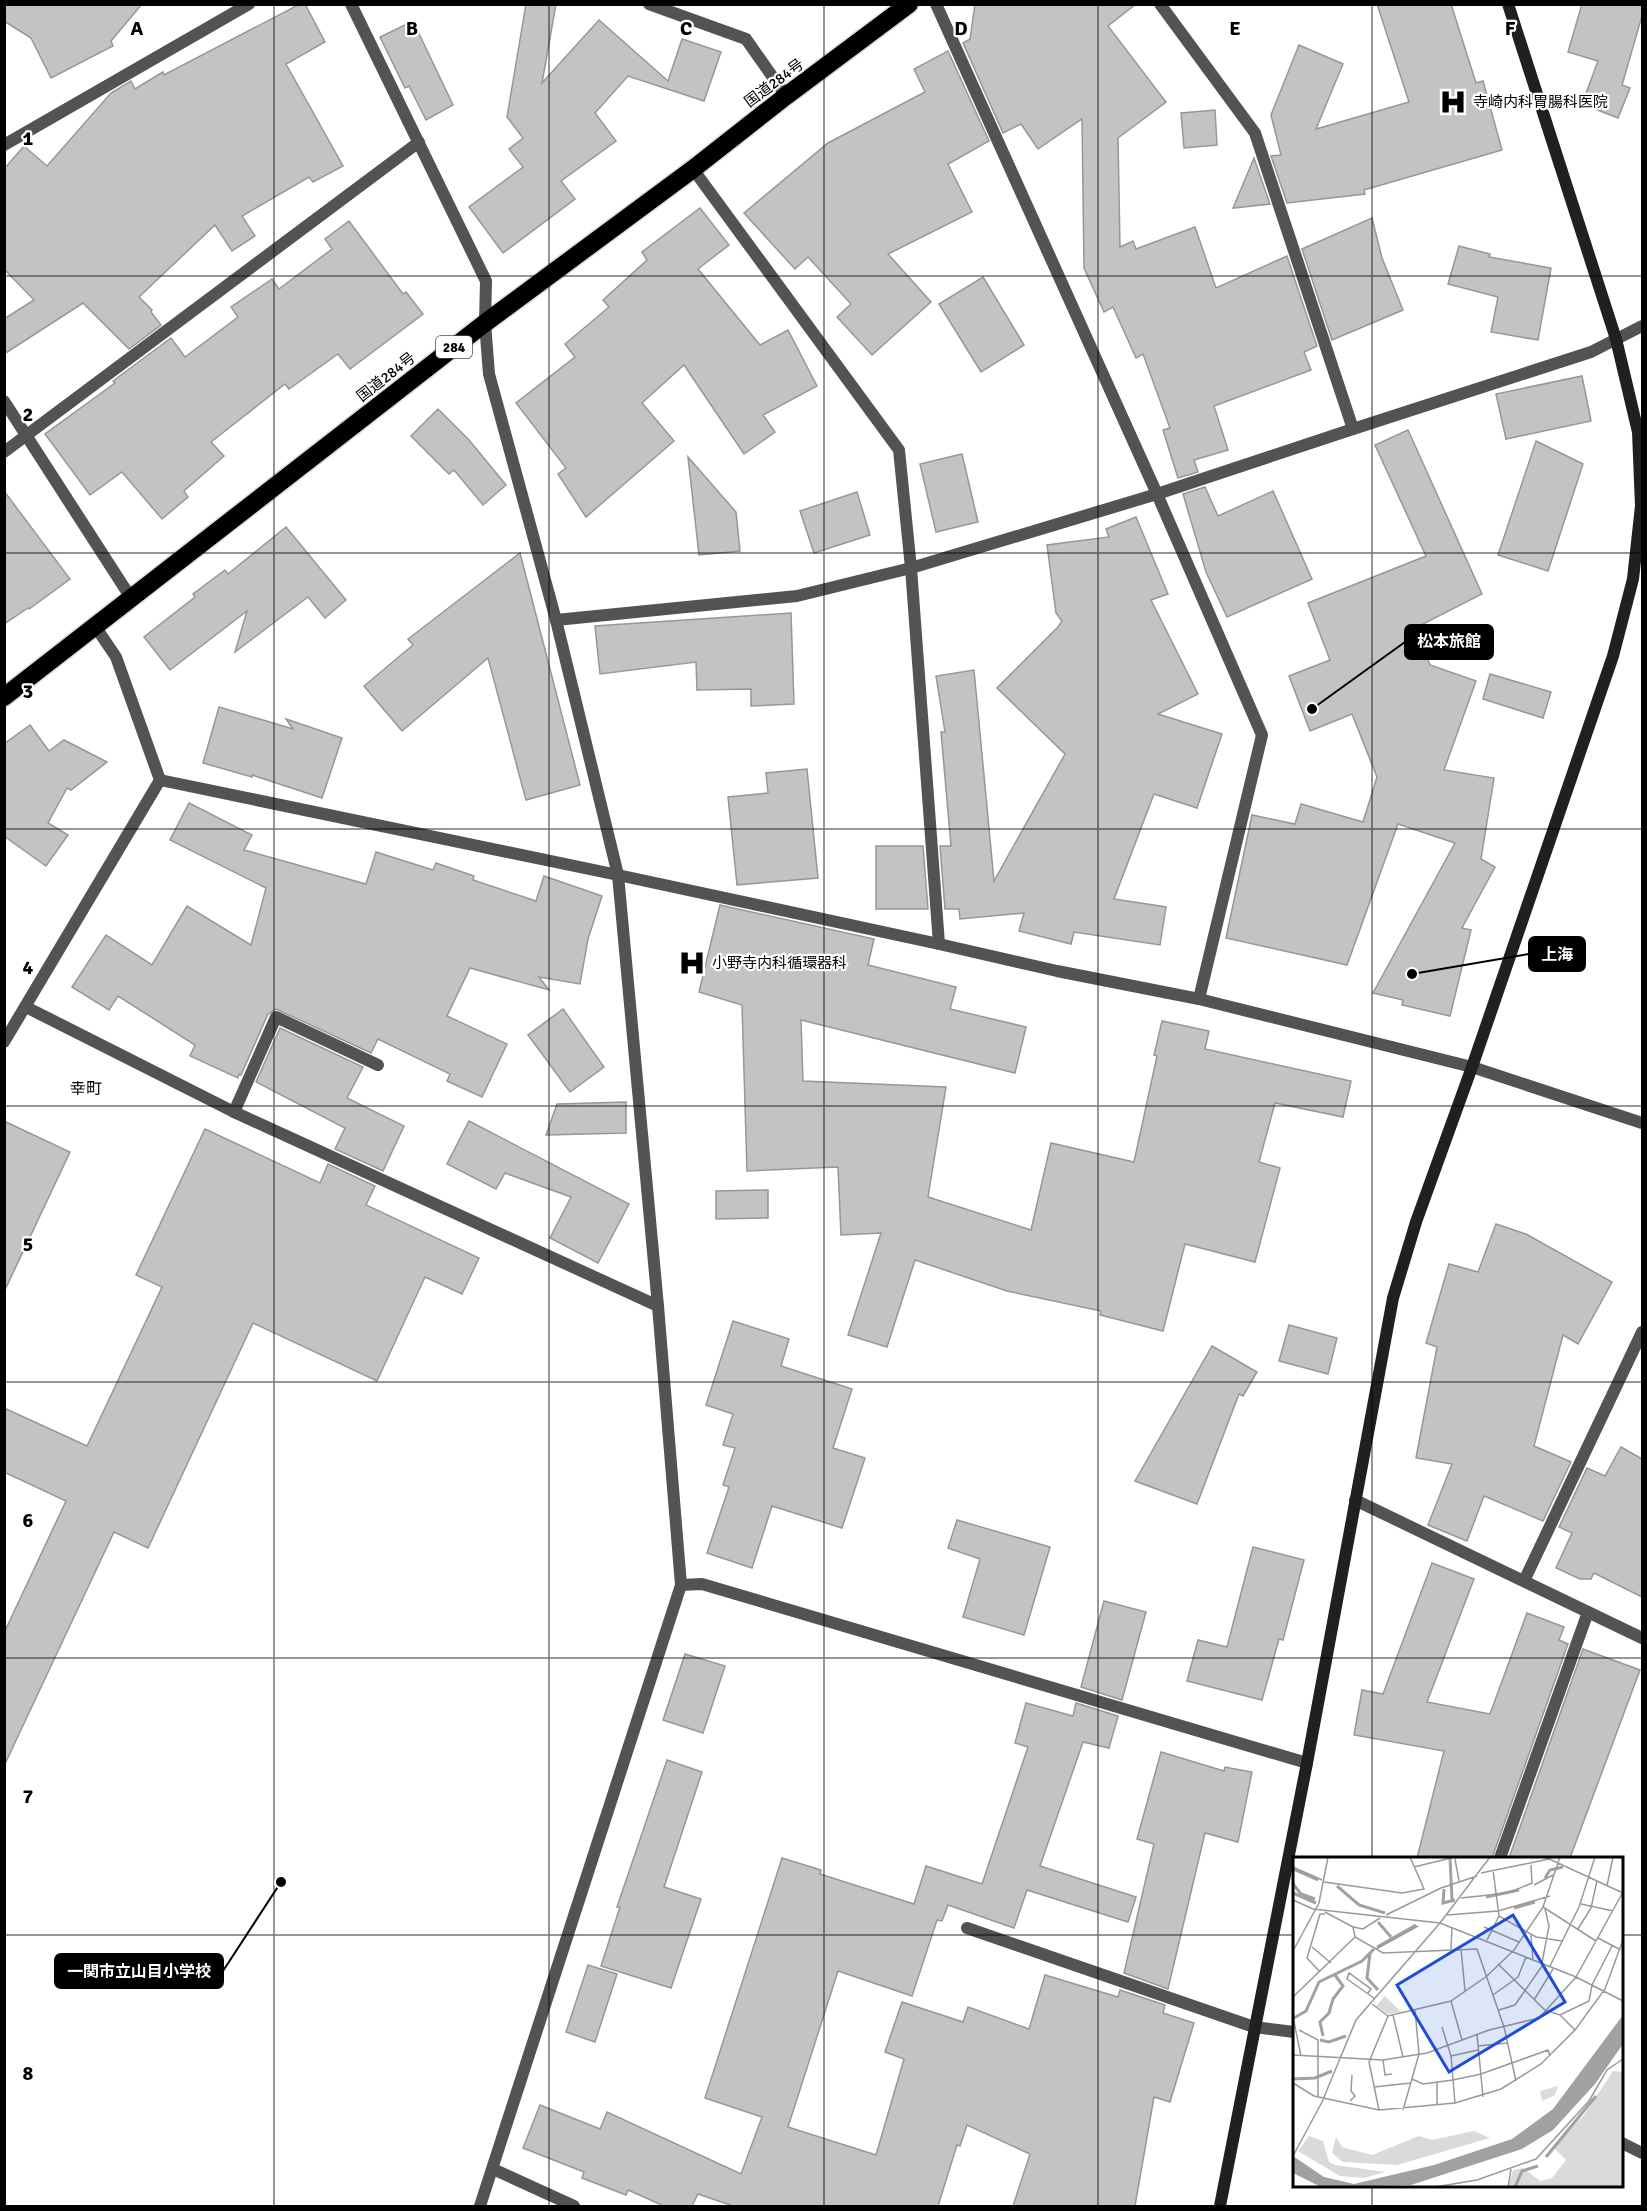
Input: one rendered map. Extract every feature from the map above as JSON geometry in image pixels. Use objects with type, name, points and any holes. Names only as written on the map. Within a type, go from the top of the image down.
[{"type":"highway","name":"国道284号","points":[[4,697],[485,323],[693,169],[909,4]]},
{"type":"street","points":[[4,146],[249,4]]},
{"type":"street","points":[[351,4],[486,281],[485,323],[489,374],[556,621],[618,875],[681,1585],[480,2206]]},
{"type":"street","points":[[649,4],[746,39],[786,96]]},
{"type":"street","points":[[936,4],[1262,735],[1199,999]]},
{"type":"street","points":[[1160,4],[1255,133],[1353,429]]},
{"type":"street","points":[[1220,2206],[1307,1762],[1393,1298],[1416,1222],[1472,1067],[1613,656],[1633,579],[1641,506],[1638,432],[1617,339],[1508,4]]},
{"type":"street","points":[[4,452],[419,141]]},
{"type":"street","points":[[693,169],[899,450],[912,568],[939,944]]},
{"type":"street","points":[[556,621],[797,596],[912,568],[1156,494],[1591,352],[1642,326]]},
{"type":"street","points":[[4,401],[131,598]]},
{"type":"street","points":[[95,626],[116,657],[160,780]]},
{"type":"street","points":[[160,780],[618,875],[1057,971],[1199,999],[1472,1067],[1642,1123]]},
{"type":"street","points":[[4,1042],[160,780]]},
{"type":"street","points":[[26,1007],[234,1112],[658,1306]]},
{"type":"street","points":[[234,1112],[276,1017],[378,1065]]},
{"type":"street","points":[[1524,1581],[1642,1332]]},
{"type":"street","points":[[1355,1500],[1642,1638]]},
{"type":"street","points":[[681,1585],[702,1584],[1307,1762]]},
{"type":"street","points":[[1500,1857],[1587,1612]]},
{"type":"street","points":[[967,1928],[1254,2027],[1293,2032]]},
{"type":"street","points":[[1623,2143],[1642,2153]]},
{"type":"street","points":[[493,2169],[574,2206]]},
{"type":"building","points":[[4,4],[142,4],[111,41],[113,46],[51,78],[31,38],[4,21]]},
{"type":"building","points":[[300,4],[305,4],[325,42],[286,64],[343,166],[313,182],[309,177],[242,216],[255,236],[232,251],[215,225],[139,297],[152,310],[151,312],[161,325],[129,349],[83,303],[4,354],[4,319],[34,300],[4,269],[4,169],[24,146],[47,166],[111,93],[131,81],[135,89],[163,72],[164,75]]},
{"type":"building","points":[[526,4],[556,4],[542,83],[599,20],[668,81],[682,39],[721,52],[704,101],[628,76],[595,113],[616,141],[561,181],[575,199],[503,253],[469,207],[523,167],[509,149],[523,138],[507,117]]},
{"type":"building","points":[[975,4],[1136,4],[1108,26],[1166,102],[1118,138],[1120,247],[1133,241],[1136,249],[1195,227],[1216,288],[1287,256],[1317,346],[1304,352],[1311,370],[1214,406],[1228,450],[1194,460],[1198,472],[1178,478],[1163,430],[1170,428],[1143,354],[1136,358],[1113,307],[1104,312],[1084,268],[1082,119],[1038,149],[1021,124],[1003,133],[963,43],[970,39]]},
{"type":"building","points":[[1377,4],[1451,4],[1476,83],[1483,81],[1502,150],[1364,190],[1365,194],[1287,203],[1271,156],[1281,155],[1271,115],[1299,45],[1343,64],[1316,129],[1409,102]]},
{"type":"building","points":[[1582,4],[1642,4],[1642,16],[1622,85],[1630,88],[1618,118],[1582,104],[1598,61],[1568,52]]},
{"type":"building","points":[[413,21],[453,105],[426,120],[409,86],[405,88],[380,37]]},
{"type":"building","points":[[948,51],[989,141],[948,164],[972,212],[888,254],[931,302],[872,355],[837,317],[851,304],[808,257],[795,269],[744,213],[828,143],[925,92],[914,69]]},
{"type":"building","points":[[1215,110],[1217,145],[1184,148],[1181,113]]},
{"type":"building","points":[[1254,158],[1270,204],[1233,208]]},
{"type":"building","points":[[700,208],[729,245],[698,269],[760,345],[788,330],[817,386],[763,415],[775,432],[744,454],[684,365],[642,403],[674,441],[586,517],[558,474],[566,468],[516,403],[575,357],[565,344],[609,307],[603,300],[647,260],[642,252]]},
{"type":"building","points":[[1372,218],[1382,258],[1403,310],[1332,340],[1302,249]]},
{"type":"building","points":[[349,221],[403,294],[406,292],[423,314],[350,369],[338,354],[289,389],[285,384],[211,442],[224,456],[184,491],[188,497],[162,519],[122,472],[90,495],[45,434],[115,383],[113,381],[171,338],[185,357],[238,317],[231,307],[272,279],[279,289],[332,249],[325,239]]},
{"type":"building","points":[[1459,246],[1490,254],[1489,257],[1551,268],[1538,340],[1491,332],[1498,297],[1448,284]]},
{"type":"building","points":[[983,277],[1024,345],[981,372],[939,304]]},
{"type":"building","points":[[1582,376],[1591,421],[1506,439],[1496,394]]},
{"type":"building","points":[[438,409],[469,440],[506,485],[483,505],[454,470],[449,474],[411,436]]},
{"type":"building","points":[[1408,430],[1482,594],[1415,628],[1430,665],[1476,681],[1444,770],[1494,778],[1481,859],[1495,867],[1462,928],[1471,930],[1450,1016],[1402,1005],[1403,1000],[1373,993],[1455,843],[1398,824],[1347,965],[1226,938],[1252,815],[1295,824],[1301,804],[1363,822],[1377,777],[1352,714],[1310,731],[1289,676],[1330,660],[1308,603],[1426,556],[1375,445]]},
{"type":"building","points":[[1536,441],[1583,464],[1548,571],[1498,555]]},
{"type":"building","points":[[962,454],[978,522],[936,532],[920,464]]},
{"type":"building","points":[[688,457],[736,512],[740,551],[699,555]]},
{"type":"building","points":[[1205,487],[1218,516],[1273,491],[1312,579],[1227,617],[1206,572],[1183,494]]},
{"type":"building","points":[[4,491],[70,579],[4,624]]},
{"type":"building","points":[[857,492],[870,535],[814,553],[800,511]]},
{"type":"building","points":[[1136,517],[1168,594],[1151,600],[1198,694],[1158,714],[1222,734],[1197,808],[1154,794],[1114,899],[1166,907],[1160,945],[1074,932],[1071,944],[1019,931],[1024,913],[960,919],[959,909],[945,909],[940,846],[951,846],[941,732],[945,732],[936,676],[974,670],[994,881],[1065,754],[997,688],[1062,621],[1056,613],[1047,545],[1109,537],[1106,529]]},
{"type":"building","points":[[286,527],[346,600],[325,618],[308,597],[235,652],[247,611],[170,670],[144,637],[195,597],[193,594],[225,570],[228,574]]},
{"type":"building","points":[[520,553],[580,785],[526,800],[488,658],[402,731],[364,686],[413,645],[408,639]]},
{"type":"building","points":[[791,613],[794,704],[751,706],[751,689],[697,690],[696,662],[600,674],[595,626]]},
{"type":"building","points":[[1490,674],[1551,692],[1543,718],[1483,699]]},
{"type":"building","points":[[219,707],[293,729],[286,719],[342,738],[322,798],[252,775],[252,777],[203,763]]},
{"type":"building","points":[[30,725],[49,751],[64,740],[107,762],[71,790],[67,788],[48,823],[68,835],[46,866],[4,836],[4,744]]},
{"type":"building","points":[[807,769],[818,878],[737,885],[728,797],[768,793],[766,773]]},
{"type":"building","points":[[189,803],[252,835],[244,850],[366,884],[376,852],[433,870],[436,863],[474,876],[473,880],[536,901],[544,876],[602,896],[588,939],[580,984],[539,977],[549,990],[470,968],[447,1016],[507,1044],[482,1097],[447,1081],[450,1074],[378,1039],[371,1053],[276,1009],[268,1014],[238,1078],[190,1056],[195,1045],[118,996],[109,1010],[72,987],[106,935],[152,965],[187,906],[251,945],[266,888],[170,840]]},
{"type":"building","points":[[876,846],[923,846],[928,909],[876,909]]},
{"type":"building","points":[[720,905],[874,939],[868,965],[956,987],[950,1009],[1026,1027],[1015,1073],[801,1020],[803,1081],[946,1087],[928,1197],[1031,1230],[1051,1143],[1134,1162],[1157,1056],[1154,1055],[1162,1021],[1209,1031],[1205,1049],[1351,1081],[1343,1117],[1275,1103],[1259,1162],[1280,1168],[1255,1262],[1185,1244],[1163,1331],[1100,1315],[1101,1311],[1007,1291],[915,1260],[887,1347],[848,1335],[881,1233],[841,1235],[838,1167],[747,1171],[742,1005],[699,992]]},
{"type":"building","points":[[563,1009],[604,1067],[570,1092],[528,1035]]},
{"type":"building","points":[[280,1028],[363,1067],[347,1098],[404,1126],[383,1171],[335,1149],[345,1128],[256,1082]]},
{"type":"building","points":[[626,1102],[626,1133],[546,1135],[557,1104]]},
{"type":"building","points":[[4,1121],[70,1152],[4,1292]]},
{"type":"building","points":[[469,1121],[629,1204],[598,1263],[550,1238],[571,1197],[505,1173],[496,1189],[447,1164]]},
{"type":"building","points":[[205,1129],[320,1183],[328,1164],[375,1186],[366,1205],[479,1258],[462,1294],[425,1277],[377,1381],[253,1323],[148,1548],[114,1532],[4,1766],[4,1633],[66,1501],[4,1472],[4,1408],[87,1446],[162,1287],[136,1275]]},
{"type":"building","points":[[768,1190],[768,1218],[716,1219],[716,1191]]},
{"type":"building","points":[[1496,1224],[1526,1234],[1612,1282],[1578,1344],[1563,1335],[1534,1446],[1571,1462],[1543,1521],[1484,1496],[1467,1541],[1428,1525],[1452,1464],[1416,1458],[1437,1347],[1426,1343],[1449,1264],[1478,1272]]},
{"type":"building","points":[[733,1321],[789,1339],[781,1366],[852,1389],[833,1448],[865,1458],[842,1528],[772,1506],[752,1568],[707,1553],[729,1487],[723,1485],[735,1448],[723,1445],[733,1414],[706,1405]]},
{"type":"building","points":[[1289,1325],[1337,1338],[1328,1374],[1279,1361]]},
{"type":"building","points":[[1212,1346],[1257,1372],[1243,1396],[1239,1394],[1197,1504],[1135,1481]]},
{"type":"building","points":[[1621,1447],[1642,1459],[1642,1597],[1594,1573],[1591,1579],[1580,1579],[1556,1568],[1572,1533],[1559,1527],[1587,1468],[1605,1476]]},
{"type":"building","points":[[957,1520],[1050,1547],[1024,1635],[963,1617],[980,1559],[948,1548]]},
{"type":"building","points":[[1253,1547],[1304,1560],[1283,1640],[1279,1639],[1262,1700],[1187,1681],[1198,1640],[1227,1647]]},
{"type":"building","points":[[1432,1563],[1474,1579],[1427,1702],[1490,1714],[1527,1613],[1564,1627],[1559,1640],[1568,1644],[1492,1857],[1417,1857],[1444,1751],[1354,1735],[1362,1690],[1383,1694]]},
{"type":"building","points":[[1104,1601],[1146,1612],[1122,1700],[1081,1687]]},
{"type":"building","points":[[1583,1649],[1640,1670],[1570,1857],[1509,1857]]},
{"type":"building","points":[[685,1654],[725,1666],[703,1733],[663,1720]]},
{"type":"building","points":[[1026,1703],[1073,1716],[1076,1703],[1118,1716],[1109,1748],[1083,1742],[1040,1866],[1136,1897],[1128,1922],[1027,1890],[1014,1928],[948,1905],[942,1921],[937,1920],[912,1996],[838,1971],[788,2127],[876,2155],[904,2059],[885,2052],[902,2002],[963,2022],[968,2007],[1029,2029],[1045,1975],[1118,1997],[1120,1990],[1165,2005],[1163,2013],[1194,2023],[1170,2102],[1154,2097],[1135,2206],[1013,2206],[1030,2154],[967,2125],[960,2146],[957,2145],[938,2206],[733,2206],[698,2194],[692,2206],[664,2206],[628,2190],[626,2195],[582,2178],[584,2172],[523,2148],[540,2105],[600,2129],[607,2112],[741,2174],[762,2117],[705,2098],[782,1858],[821,1870],[820,1874],[914,1904],[926,1866],[982,1884],[1028,1747],[1015,1743]]},
{"type":"building","points":[[1161,1752],[1224,1771],[1225,1767],[1252,1772],[1238,1842],[1205,1833],[1168,1989],[1124,1973],[1154,1844],[1137,1839]]},
{"type":"building","points":[[667,1760],[702,1772],[664,1887],[701,1899],[671,1988],[601,1966],[620,1907],[617,1907]]},
{"type":"building","points":[[588,1965],[617,1974],[595,2042],[566,2032]]},
{"type":"place","name":"寺崎内科胃腸科医院","points":[[1453,102]]},
{"type":"place","name":"松本旅館","points":[[1312,709]]},
{"type":"place","name":"小野寺内科循環器科","points":[[692,963]]},
{"type":"place","name":"上海","points":[[1412,974]]},
{"type":"place","name":"一関市立山目小学校","points":[[281,1882]]},
{"type":"district","name":"幸町","points":[[86,1088]]}]
